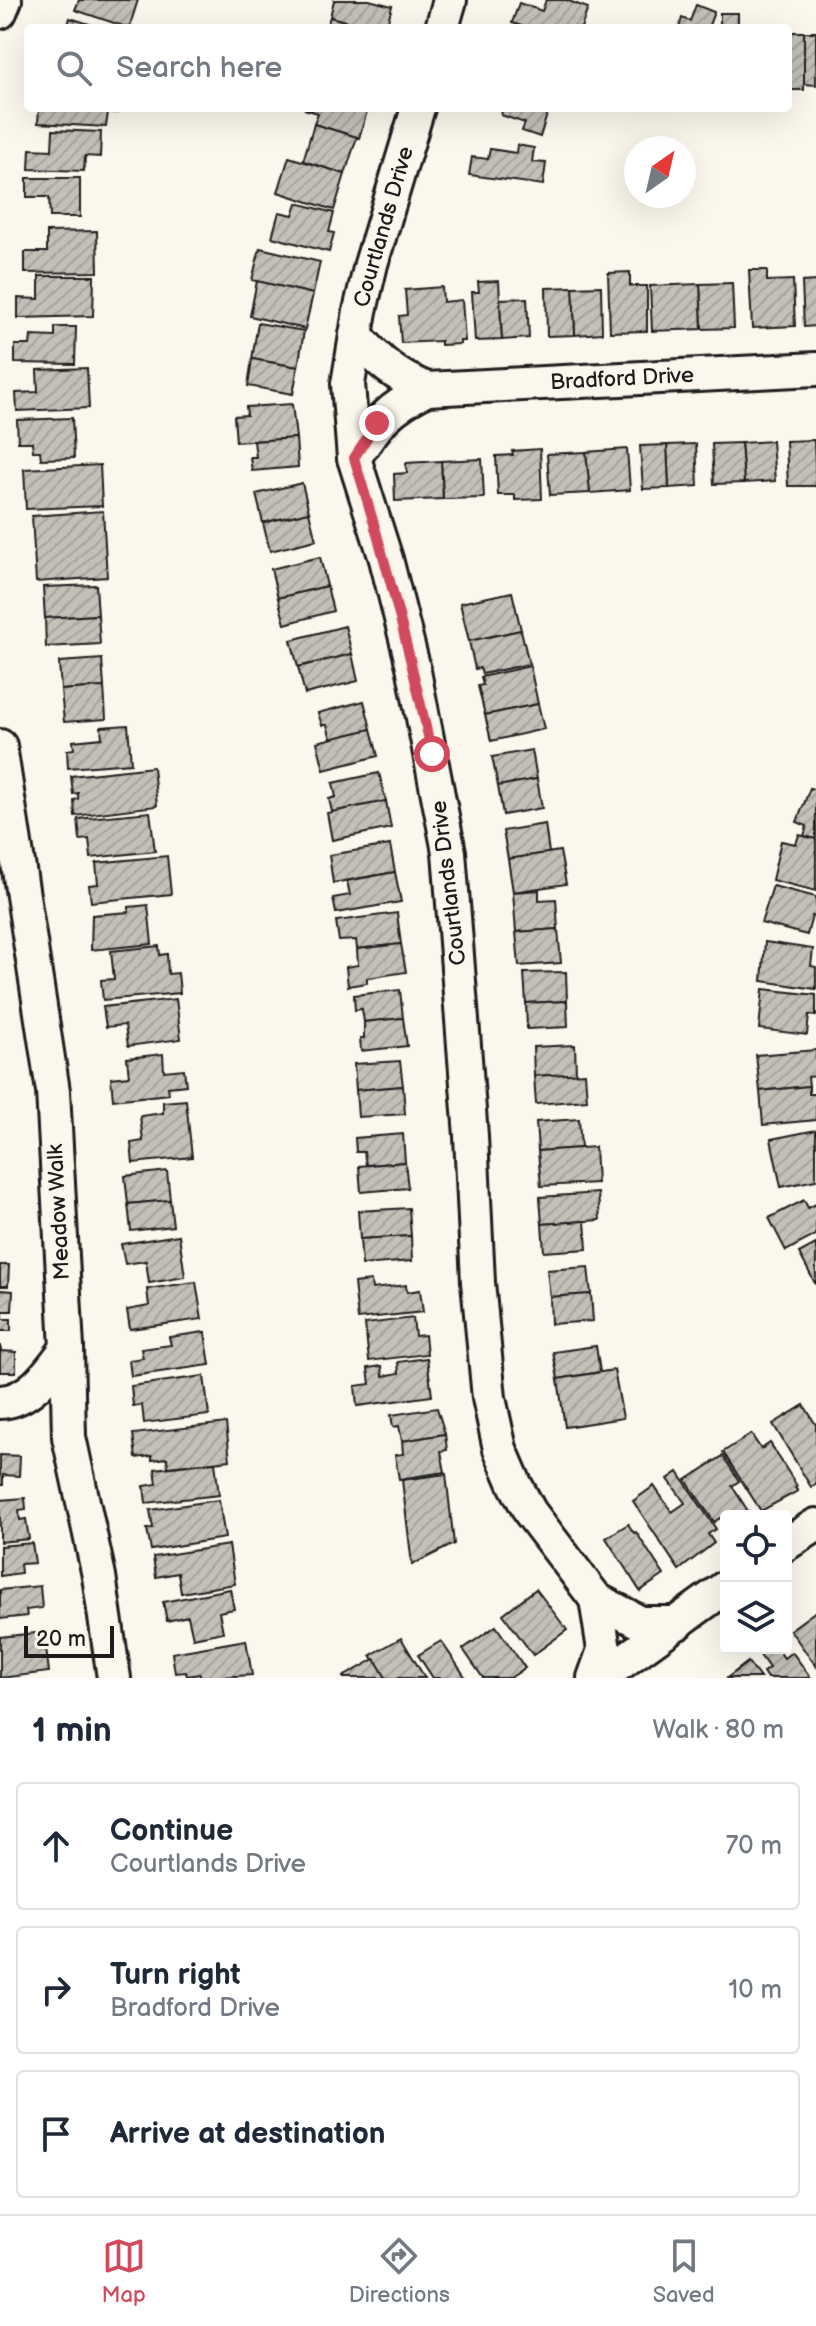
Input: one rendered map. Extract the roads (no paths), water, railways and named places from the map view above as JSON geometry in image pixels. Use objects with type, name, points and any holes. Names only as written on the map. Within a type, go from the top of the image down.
[{"type":"street","points":[[0,12],[5,0]]},
{"type":"street","points":[[443,24],[450,0]]},
{"type":"street","name":"Courtlands Drive","points":[[417,112],[371,264],[348,384],[354,458],[386,559],[413,666],[449,852],[464,1032],[478,1282],[489,1398],[500,1449],[515,1484],[537,1522],[596,1599],[641,1623],[678,1623]]},
{"type":"street","name":"Bradford Drive","points":[[356,335],[375,358],[399,377],[427,389]]},
{"type":"street","name":"Bradford Drive","points":[[354,458],[377,423],[399,403],[427,389],[816,369]]},
{"type":"street","name":"Meadow Walk","points":[[0,746],[10,884],[32,954],[53,1091],[69,1437],[99,1576],[114,1678]]},
{"type":"street","points":[[0,932],[32,954]]},
{"type":"street","points":[[7,1402],[47,1376],[67,1348]]},
{"type":"street","points":[[7,1402],[42,1415],[69,1437]]},
{"type":"street","points":[[792,1540],[816,1525]]},
{"type":"street","points":[[600,1678],[720,1592]]},
{"type":"street","name":"Courtlands Drive","points":[[594,1678],[604,1650],[596,1599]]}]
